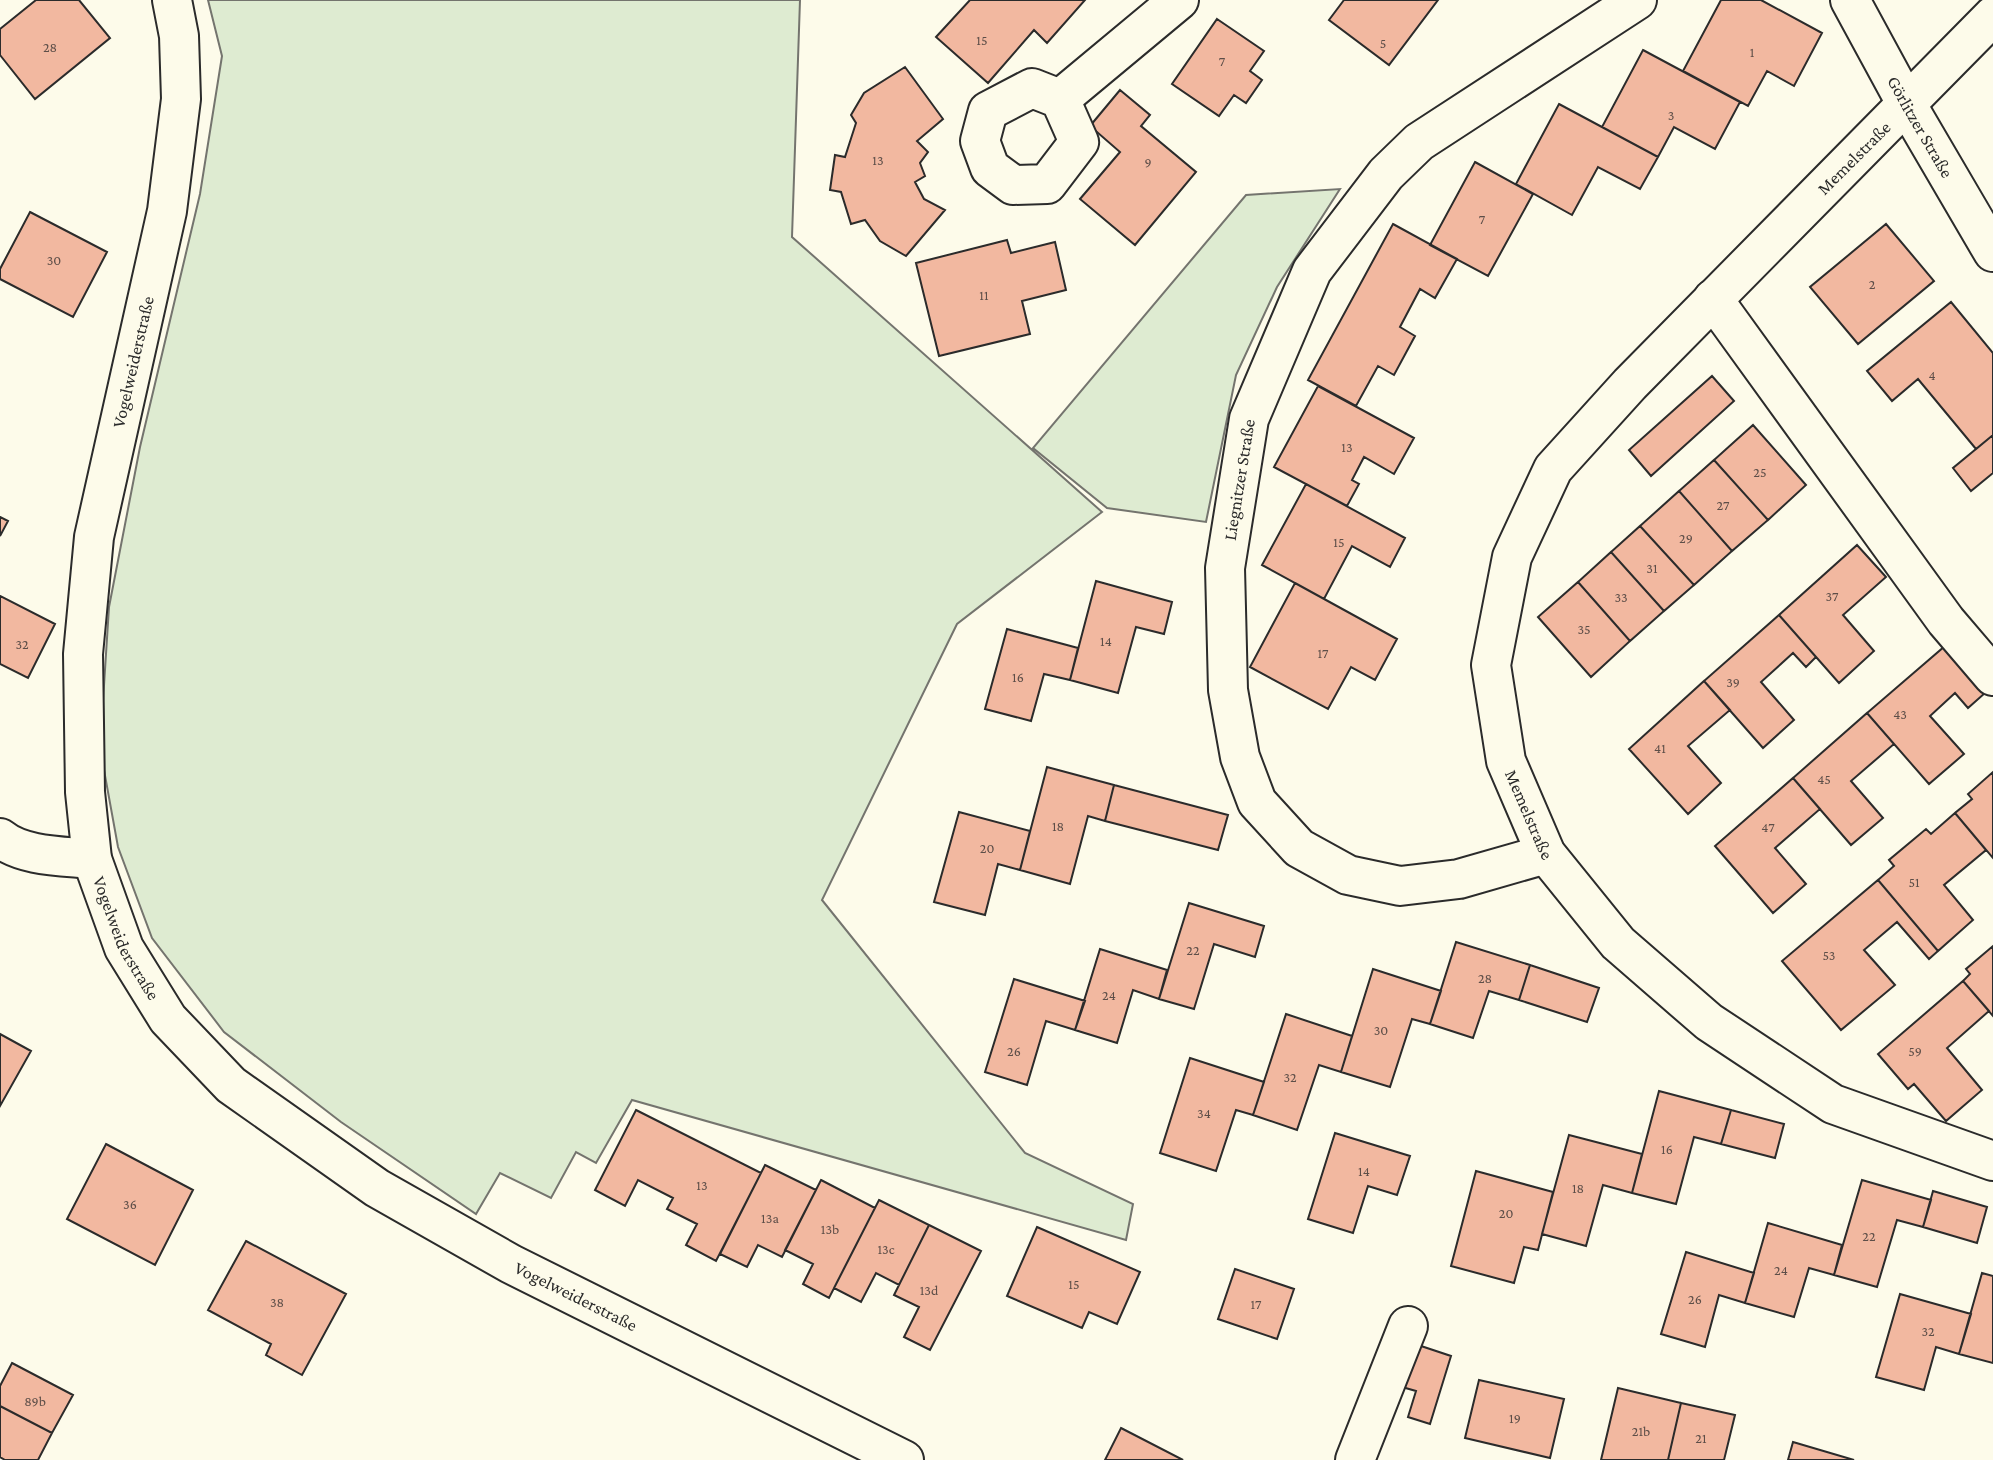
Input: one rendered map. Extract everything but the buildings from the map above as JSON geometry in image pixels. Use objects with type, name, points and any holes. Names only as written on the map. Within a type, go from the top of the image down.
[{"type":"street","name":"Vogelweiderstraße","points":[[172,0],[179,36],[181,99],[167,211],[94,537],[83,654],[85,792],[92,859],[124,948],[168,1019],[230,1085],[377,1188],[511,1264],[892,1457]]},
{"type":"street","points":[[1060,99],[1179,0]]},
{"type":"street","name":"Liegnitzer Straße","points":[[1546,854],[1459,879],[1400,886],[1348,875],[1299,848],[1257,802],[1240,757],[1228,690],[1225,568],[1250,419],[1312,271],[1386,174],[1419,142],[1637,0]]},
{"type":"street","name":"Görlitzer Straße","points":[[1850,0],[1907,105],[1993,252]]},
{"type":"street","name":"Memelstraße","points":[[1993,16],[1630,384],[1553,470],[1513,557],[1491,665],[1506,761],[1546,854],[1618,943],[1709,1022],[1833,1104],[1993,1161]]},
{"type":"street","points":[[1713,299],[1946,621],[1993,676]]},
{"type":"street","points":[[0,838],[6,843],[39,853],[92,859]]},
{"type":"street","points":[[1354,1460],[1408,1326]]},
{"type":"green space","points":[[208,0],[800,0],[792,237],[1102,512],[957,624],[822,900],[1025,1153],[1133,1204],[1126,1240],[632,1100],[596,1163],[576,1152],[551,1198],[500,1173],[476,1214],[341,1122],[224,1032],[152,938],[118,847],[100,748],[109,607],[140,447],[200,194],[222,56]]},
{"type":"green space","points":[[1340,189],[1277,287],[1236,375],[1206,522],[1107,508],[1033,448],[1246,195]]}]
